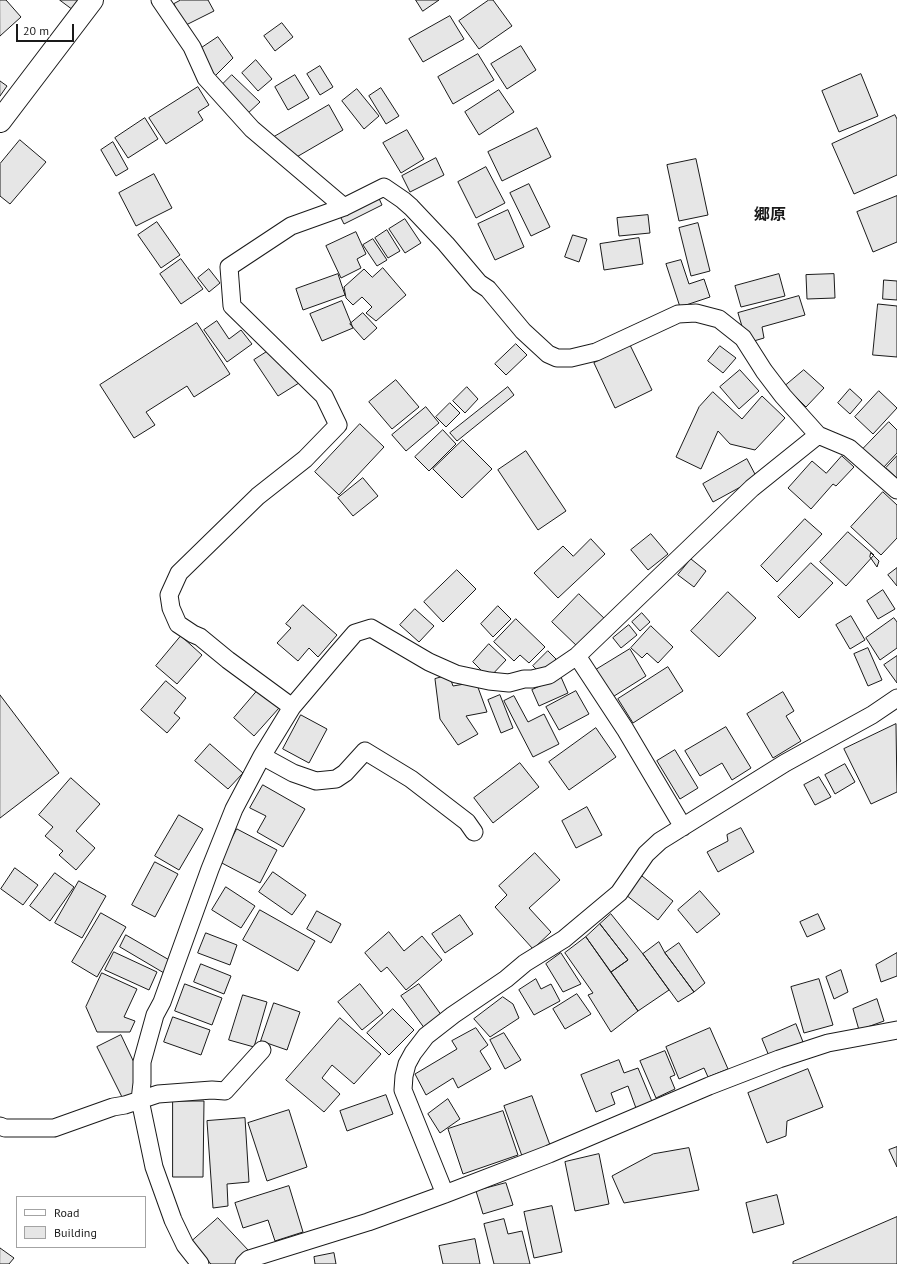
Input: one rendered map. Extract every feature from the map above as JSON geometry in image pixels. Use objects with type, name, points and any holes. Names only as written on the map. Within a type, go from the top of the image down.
[{"type":"highway","points":[[0,121],[92,0]]},
{"type":"street","points":[[160,0],[192,47],[206,78],[252,129],[344,207]]},
{"type":"street","points":[[292,707],[228,660],[200,637],[178,624],[170,608],[169,595],[179,573],[258,496],[305,459],[338,425],[324,396],[232,306],[229,267],[292,226],[344,207],[384,187],[403,200],[446,244],[478,283],[488,289],[523,331],[548,354],[557,358],[571,358],[596,352],[678,314],[696,314],[720,319],[743,338],[764,371],[783,396],[818,435],[849,448],[897,490]]},
{"type":"street","points":[[200,1264],[185,1245],[173,1220],[154,1167],[140,1100],[142,1062],[155,1015],[162,1002],[234,809],[262,756],[292,707],[356,634],[371,628],[429,662],[456,674],[489,681],[509,683],[549,675],[577,656],[752,488],[818,435]]},
{"type":"street","points":[[577,656],[625,729],[683,827]]},
{"type":"street","points":[[445,1194],[403,1090],[407,1064],[413,1053],[426,1036],[506,979],[525,963],[564,939],[620,893],[646,854],[660,841],[785,763],[872,715],[897,698]]},
{"type":"street","points":[[262,756],[293,773],[316,781],[336,779],[345,773],[365,751],[411,778],[467,822],[474,832]]},
{"type":"street","points":[[244,1264],[249,1259],[368,1222],[445,1194],[548,1154],[709,1086],[779,1059],[828,1043],[897,1030]]},
{"type":"street","points":[[0,1126],[5,1128],[54,1128],[113,1107],[125,1105],[158,1094],[212,1090],[225,1091],[262,1050]]},
{"type":"building","points":[[0,0],[6,0],[21,17],[0,36]]},
{"type":"building","points":[[60,0],[84,0],[75,11]]},
{"type":"building","points":[[181,0],[208,0],[214,11],[184,26],[174,4]]},
{"type":"building","points":[[416,0],[439,0],[423,11]]},
{"type":"building","points":[[489,0],[493,0],[512,26],[479,49],[459,21]]},
{"type":"building","points":[[450,16],[464,39],[423,62],[409,39]]},
{"type":"building","points":[[282,23],[293,37],[275,51],[264,36]]},
{"type":"building","points":[[218,37],[233,58],[213,78],[197,51]]},
{"type":"building","points":[[521,46],[536,70],[507,89],[491,64]]},
{"type":"building","points":[[478,54],[494,80],[453,104],[438,77]]},
{"type":"building","points":[[256,60],[272,79],[258,91],[242,73]]},
{"type":"building","points":[[320,66],[333,87],[320,95],[307,74]]},
{"type":"building","points":[[861,74],[878,116],[839,132],[822,91]]},
{"type":"building","points":[[232,75],[260,102],[246,115],[219,88]]},
{"type":"building","points":[[295,75],[309,98],[288,110],[275,87]]},
{"type":"building","points":[[0,81],[7,86],[0,96]]},
{"type":"building","points":[[198,87],[209,105],[198,112],[203,120],[166,144],[149,118]]},
{"type":"building","points":[[381,88],[399,116],[386,124],[369,96]]},
{"type":"building","points":[[357,89],[379,116],[364,129],[342,101]]},
{"type":"building","points":[[499,90],[514,112],[479,135],[465,112]]},
{"type":"building","points":[[329,105],[343,130],[288,162],[274,137]]},
{"type":"building","points":[[895,115],[897,119],[897,175],[854,194],[832,144]]},
{"type":"building","points":[[145,118],[158,139],[128,158],[115,138]]},
{"type":"building","points":[[537,128],[551,157],[502,181],[488,152]]},
{"type":"building","points":[[407,130],[424,159],[401,173],[383,143]]},
{"type":"building","points":[[20,140],[46,162],[10,204],[0,196],[0,164]]},
{"type":"building","points":[[113,142],[128,169],[116,176],[101,150]]},
{"type":"building","points":[[436,158],[444,175],[410,192],[402,176]]},
{"type":"building","points":[[696,159],[708,215],[679,221],[667,165]]},
{"type":"building","points":[[486,167],[505,203],[476,218],[458,182]]},
{"type":"building","points":[[154,174],[172,208],[136,226],[119,193]]},
{"type":"building","points":[[529,184],[550,227],[531,236],[510,193]]},
{"type":"building","points":[[377,194],[382,205],[344,224],[339,214]]},
{"type":"building","points":[[897,196],[897,242],[873,252],[857,212]]},
{"type":"building","points":[[508,210],[524,247],[495,260],[478,224]]},
{"type":"building","points":[[648,215],[650,233],[619,236],[617,218]]},
{"type":"building","points":[[405,219],[421,243],[405,253],[389,229]]},
{"type":"building","points":[[157,222],[180,255],[161,268],[138,235]]},
{"type":"building","points":[[698,223],[710,271],[691,276],[679,228]]},
{"type":"building","points":[[387,230],[400,251],[388,258],[375,238]]},
{"type":"building","points":[[356,232],[366,254],[357,259],[361,268],[341,278],[326,246]]},
{"type":"building","points":[[573,235],[587,239],[579,262],[565,257]]},
{"type":"building","points":[[639,238],[643,264],[604,270],[600,244]]},
{"type":"building","points":[[373,239],[387,260],[377,266],[363,245]]},
{"type":"building","points":[[181,259],[203,289],[181,304],[160,274]]},
{"type":"building","points":[[681,260],[689,284],[704,279],[710,297],[680,307],[666,264]]},
{"type":"building","points":[[383,268],[406,295],[376,321],[366,313],[372,307],[362,297],[353,305],[346,298],[344,287],[364,269],[372,277]]},
{"type":"building","points":[[209,269],[220,283],[209,292],[198,278]]},
{"type":"building","points":[[338,274],[345,295],[303,310],[296,289]]},
{"type":"building","points":[[779,274],[785,296],[741,307],[735,286]]},
{"type":"building","points":[[834,274],[835,298],[807,299],[806,275]]},
{"type":"building","points":[[884,280],[897,281],[897,300],[883,299]]},
{"type":"building","points":[[799,296],[805,315],[762,327],[764,338],[747,343],[738,313]]},
{"type":"building","points":[[342,301],[353,328],[322,341],[310,314]]},
{"type":"building","points":[[878,304],[897,306],[897,357],[873,355]]},
{"type":"building","points":[[363,313],[377,328],[364,340],[350,324]]},
{"type":"building","points":[[217,321],[229,339],[241,330],[252,344],[227,362],[204,330]]},
{"type":"building","points":[[197,323],[230,374],[194,397],[187,386],[146,412],[155,425],[134,438],[100,385]]},
{"type":"building","points":[[516,344],[527,355],[506,375],[495,364]]},
{"type":"building","points":[[630,345],[652,390],[615,408],[594,363]]},
{"type":"building","points":[[276,346],[299,383],[278,396],[254,360]]},
{"type":"building","points":[[720,346],[736,358],[723,373],[708,361]]},
{"type":"building","points":[[740,370],[759,391],[739,409],[720,387]]},
{"type":"building","points":[[804,370],[824,388],[806,407],[785,386]]},
{"type":"building","points":[[396,380],[419,407],[392,429],[369,402]]},
{"type":"building","points":[[467,387],[478,399],[465,413],[453,401]]},
{"type":"building","points":[[508,387],[514,395],[457,441],[450,433]]},
{"type":"building","points":[[850,389],[862,400],[850,414],[838,403]]},
{"type":"building","points":[[879,391],[897,408],[873,434],[855,417]]},
{"type":"building","points":[[713,392],[742,419],[762,396],[785,418],[755,450],[730,444],[718,431],[701,469],[676,457],[699,407]]},
{"type":"building","points":[[450,403],[460,413],[446,427],[436,417]]},
{"type":"building","points":[[426,407],[439,423],[406,451],[392,435]]},
{"type":"building","points":[[889,422],[897,430],[897,453],[883,468],[863,449]]},
{"type":"building","points":[[360,424],[384,447],[339,495],[315,472]]},
{"type":"building","points":[[443,430],[456,444],[429,471],[415,457]]},
{"type":"building","points":[[463,440],[492,469],[462,498],[433,469]]},
{"type":"building","points":[[526,451],[566,511],[538,530],[498,470]]},
{"type":"building","points":[[842,456],[854,467],[836,486],[833,484],[811,509],[788,488],[812,461],[826,473]]},
{"type":"building","points":[[897,456],[897,478],[886,468]]},
{"type":"building","points":[[747,459],[757,478],[713,502],[703,484]]},
{"type":"building","points":[[363,478],[378,496],[353,516],[338,498]]},
{"type":"building","points":[[883,492],[897,505],[897,538],[881,555],[851,527]]},
{"type":"building","points":[[805,519],[822,534],[777,582],[761,566]]},
{"type":"building","points":[[848,532],[874,555],[846,586],[820,562]]},
{"type":"building","points":[[651,534],[668,554],[648,570],[631,550]]},
{"type":"building","points":[[591,539],[605,554],[558,598],[534,573],[563,546],[573,556]]},
{"type":"building","points":[[871,553],[879,561],[877,567],[870,557]]},
{"type":"building","points":[[691,559],[706,571],[694,587],[678,575]]},
{"type":"building","points":[[811,563],[833,583],[799,618],[778,597]]},
{"type":"building","points":[[897,568],[897,586],[888,575]]},
{"type":"building","points":[[457,570],[476,589],[443,622],[424,602]]},
{"type":"building","points":[[883,590],[895,609],[878,619],[867,601]]},
{"type":"building","points":[[728,592],[756,618],[719,657],[691,631]]},
{"type":"building","points":[[579,594],[607,621],[580,649],[552,622]]},
{"type":"building","points":[[303,605],[337,635],[318,657],[309,648],[298,661],[277,643],[291,628],[286,624]]},
{"type":"building","points":[[498,606],[511,619],[493,637],[481,624]]},
{"type":"building","points":[[415,609],[434,626],[419,642],[400,625]]},
{"type":"building","points":[[642,613],[650,622],[640,631],[632,622]]},
{"type":"building","points":[[851,616],[865,640],[850,649],[836,625]]},
{"type":"building","points":[[894,618],[897,622],[897,648],[880,660],[866,638]]},
{"type":"building","points":[[516,619],[545,647],[529,663],[520,655],[514,661],[494,642]]},
{"type":"building","points":[[629,625],[637,635],[621,648],[613,638]]},
{"type":"building","points":[[651,626],[673,647],[658,663],[647,653],[642,658],[631,648]]},
{"type":"building","points":[[181,636],[202,655],[177,684],[156,666]]},
{"type":"building","points":[[489,644],[506,660],[489,678],[473,662]]},
{"type":"building","points":[[868,648],[882,680],[868,686],[854,654]]},
{"type":"building","points":[[630,649],[646,676],[611,698],[594,671]]},
{"type":"building","points":[[548,651],[556,659],[541,674],[533,666]]},
{"type":"building","points":[[897,656],[897,683],[884,665]]},
{"type":"building","points":[[668,667],[683,691],[633,723],[618,699]]},
{"type":"building","points":[[449,675],[453,686],[476,682],[487,712],[466,716],[478,734],[458,745],[440,719],[435,679]]},
{"type":"building","points":[[561,677],[568,693],[539,706],[532,690]]},
{"type":"building","points":[[166,681],[186,698],[174,713],[180,718],[167,733],[141,710]]},
{"type":"building","points":[[258,690],[279,708],[254,736],[234,718]]},
{"type":"building","points":[[576,691],[589,714],[559,730],[546,707]]},
{"type":"building","points":[[783,692],[794,711],[786,716],[801,741],[773,758],[747,714]]},
{"type":"building","points":[[0,695],[59,773],[0,818]]},
{"type":"building","points":[[500,695],[513,728],[501,733],[488,700]]},
{"type":"building","points":[[514,696],[528,722],[544,714],[559,744],[533,757],[504,701]]},
{"type":"building","points":[[301,715],[327,729],[309,763],[283,749]]},
{"type":"building","points":[[896,724],[897,792],[871,804],[844,749]]},
{"type":"building","points":[[726,727],[751,768],[732,780],[722,763],[700,776],[685,751]]},
{"type":"building","points":[[596,728],[616,757],[569,790],[549,762]]},
{"type":"building","points":[[210,744],[243,773],[228,789],[195,761]]},
{"type":"building","points":[[675,750],[698,788],[680,799],[657,761]]},
{"type":"building","points":[[520,763],[539,787],[493,823],[474,798]]},
{"type":"building","points":[[845,764],[855,782],[835,794],[825,775]]},
{"type":"building","points":[[819,777],[831,797],[815,805],[804,785]]},
{"type":"building","points":[[71,778],[100,804],[76,831],[95,848],[76,870],[59,855],[63,851],[45,836],[53,827],[39,815]]},
{"type":"building","points":[[263,785],[305,809],[283,847],[257,832],[266,816],[250,808]]},
{"type":"building","points":[[587,807],[602,835],[576,848],[562,821]]},
{"type":"building","points":[[179,815],[203,829],[179,870],[155,856]]},
{"type":"building","points":[[741,828],[754,852],[718,872],[707,852],[728,841],[727,835]]},
{"type":"building","points":[[237,829],[277,850],[260,883],[220,862]]},
{"type":"building","points":[[535,853],[560,880],[529,908],[551,932],[533,949],[495,907],[507,895],[499,886]]},
{"type":"building","points":[[155,862],[178,874],[155,917],[132,905]]},
{"type":"building","points":[[15,868],[38,885],[23,905],[1,889]]},
{"type":"building","points":[[273,872],[306,895],[292,915],[259,892]]},
{"type":"building","points":[[55,873],[74,887],[50,921],[30,906]]},
{"type":"building","points":[[642,876],[673,901],[658,920],[626,895]]},
{"type":"building","points":[[79,881],[106,896],[82,938],[55,923]]},
{"type":"building","points":[[226,887],[255,906],[241,928],[212,910]]},
{"type":"building","points":[[700,891],[720,914],[697,933],[678,910]]},
{"type":"building","points":[[260,910],[315,941],[298,971],[243,940]]},
{"type":"building","points":[[317,911],[341,924],[331,943],[307,929]]},
{"type":"building","points":[[101,913],[126,927],[97,977],[72,962]]},
{"type":"building","points":[[611,914],[669,990],[638,1011],[611,972],[628,960],[600,924]]},
{"type":"building","points":[[818,914],[825,929],[807,937],[800,922]]},
{"type":"building","points":[[460,915],[473,934],[445,953],[432,934]]},
{"type":"building","points":[[600,924],[628,960],[611,972],[586,937]]},
{"type":"building","points":[[389,932],[404,951],[422,936],[442,960],[406,990],[387,967],[381,972],[365,953]]},
{"type":"building","points":[[206,933],[237,945],[230,965],[198,953]]},
{"type":"building","points":[[126,935],[171,961],[164,973],[120,947]]},
{"type":"building","points":[[586,937],[638,1011],[611,1032],[588,995],[593,993],[565,953]]},
{"type":"building","points":[[659,942],[665,953],[694,992],[678,1002],[643,954]]},
{"type":"building","points":[[679,943],[705,983],[694,992],[665,953]]},
{"type":"building","points":[[114,952],[157,972],[149,990],[105,970]]},
{"type":"building","points":[[561,953],[581,984],[563,992],[546,964]]},
{"type":"building","points":[[897,953],[897,976],[881,982],[876,965]]},
{"type":"building","points":[[201,964],[231,976],[224,994],[194,982]]},
{"type":"building","points":[[841,970],[848,992],[834,999],[826,977]]},
{"type":"building","points":[[102,973],[137,989],[124,1017],[135,1021],[130,1032],[97,1032],[86,1007]]},
{"type":"building","points":[[536,979],[541,989],[551,984],[560,1001],[534,1015],[519,990]]},
{"type":"building","points":[[819,979],[833,1025],[804,1033],[791,987]]},
{"type":"building","points":[[185,984],[222,998],[212,1025],[175,1011]]},
{"type":"building","points":[[360,984],[383,1013],[362,1030],[338,1002]]},
{"type":"building","points":[[419,984],[442,1016],[425,1029],[401,996]]},
{"type":"building","points":[[577,994],[591,1014],[565,1029],[553,1009]]},
{"type":"building","points":[[243,995],[267,1002],[254,1047],[229,1040]]},
{"type":"building","points":[[503,997],[513,1004],[519,1018],[490,1037],[474,1019]]},
{"type":"building","points":[[877,999],[884,1021],[859,1030],[853,1009]]},
{"type":"building","points":[[274,1003],[300,1012],[287,1050],[261,1041]]},
{"type":"building","points":[[393,1009],[414,1030],[389,1055],[367,1033]]},
{"type":"building","points":[[173,1017],[210,1030],[201,1055],[164,1042]]},
{"type":"building","points":[[340,1018],[381,1054],[354,1084],[332,1065],[322,1078],[340,1094],[324,1112],[286,1080]]},
{"type":"building","points":[[796,1024],[803,1042],[769,1056],[762,1039]]},
{"type":"building","points":[[476,1028],[488,1045],[480,1051],[491,1069],[458,1088],[453,1078],[426,1095],[415,1074],[457,1049],[452,1041]]},
{"type":"building","points":[[710,1028],[728,1069],[708,1077],[704,1068],[679,1079],[666,1047]]},
{"type":"building","points":[[504,1033],[521,1060],[505,1069],[490,1040]]},
{"type":"building","points":[[121,1035],[146,1088],[123,1099],[97,1047]]},
{"type":"building","points":[[665,1051],[675,1075],[670,1077],[675,1089],[656,1098],[640,1061]]},
{"type":"building","points":[[619,1060],[624,1073],[638,1068],[653,1104],[637,1111],[628,1086],[611,1093],[615,1104],[596,1112],[581,1075]]},
{"type":"building","points":[[808,1069],[823,1107],[787,1121],[786,1136],[767,1143],[748,1093]]},
{"type":"building","points":[[386,1095],[393,1114],[347,1131],[340,1111]]},
{"type":"building","points":[[532,1096],[550,1145],[522,1156],[504,1106]]},
{"type":"building","points":[[448,1099],[460,1119],[440,1133],[428,1114]]},
{"type":"building","points":[[173,1101],[204,1101],[203,1177],[173,1177]]},
{"type":"building","points":[[289,1110],[307,1167],[267,1181],[248,1123]]},
{"type":"building","points":[[503,1111],[518,1155],[463,1174],[448,1129]]},
{"type":"building","points":[[245,1118],[249,1182],[227,1184],[228,1206],[213,1208],[207,1121]]},
{"type":"building","points":[[897,1147],[897,1167],[889,1150]]},
{"type":"building","points":[[689,1148],[699,1190],[624,1203],[612,1176],[653,1154]]},
{"type":"building","points":[[599,1154],[609,1204],[575,1211],[565,1162]]},
{"type":"building","points":[[506,1183],[513,1205],[483,1214],[476,1191]]},
{"type":"building","points":[[289,1186],[303,1232],[275,1241],[268,1220],[243,1228],[235,1203]]},
{"type":"building","points":[[777,1195],[784,1224],[753,1233],[746,1203]]},
{"type":"building","points":[[552,1206],[562,1252],[534,1258],[524,1212]]},
{"type":"building","points":[[897,1217],[897,1264],[793,1264],[793,1262]]},
{"type":"building","points":[[218,1218],[249,1251],[235,1264],[211,1264],[191,1242]]},
{"type":"building","points":[[504,1219],[508,1234],[522,1231],[530,1264],[494,1264],[484,1224]]},
{"type":"building","points":[[475,1239],[480,1264],[443,1264],[439,1246]]},
{"type":"building","points":[[0,1248],[14,1258],[9,1264],[0,1264]]},
{"type":"building","points":[[334,1253],[336,1264],[315,1264],[314,1257]]},
{"type":"district","name":"郷原","points":[[770,215]]}]
